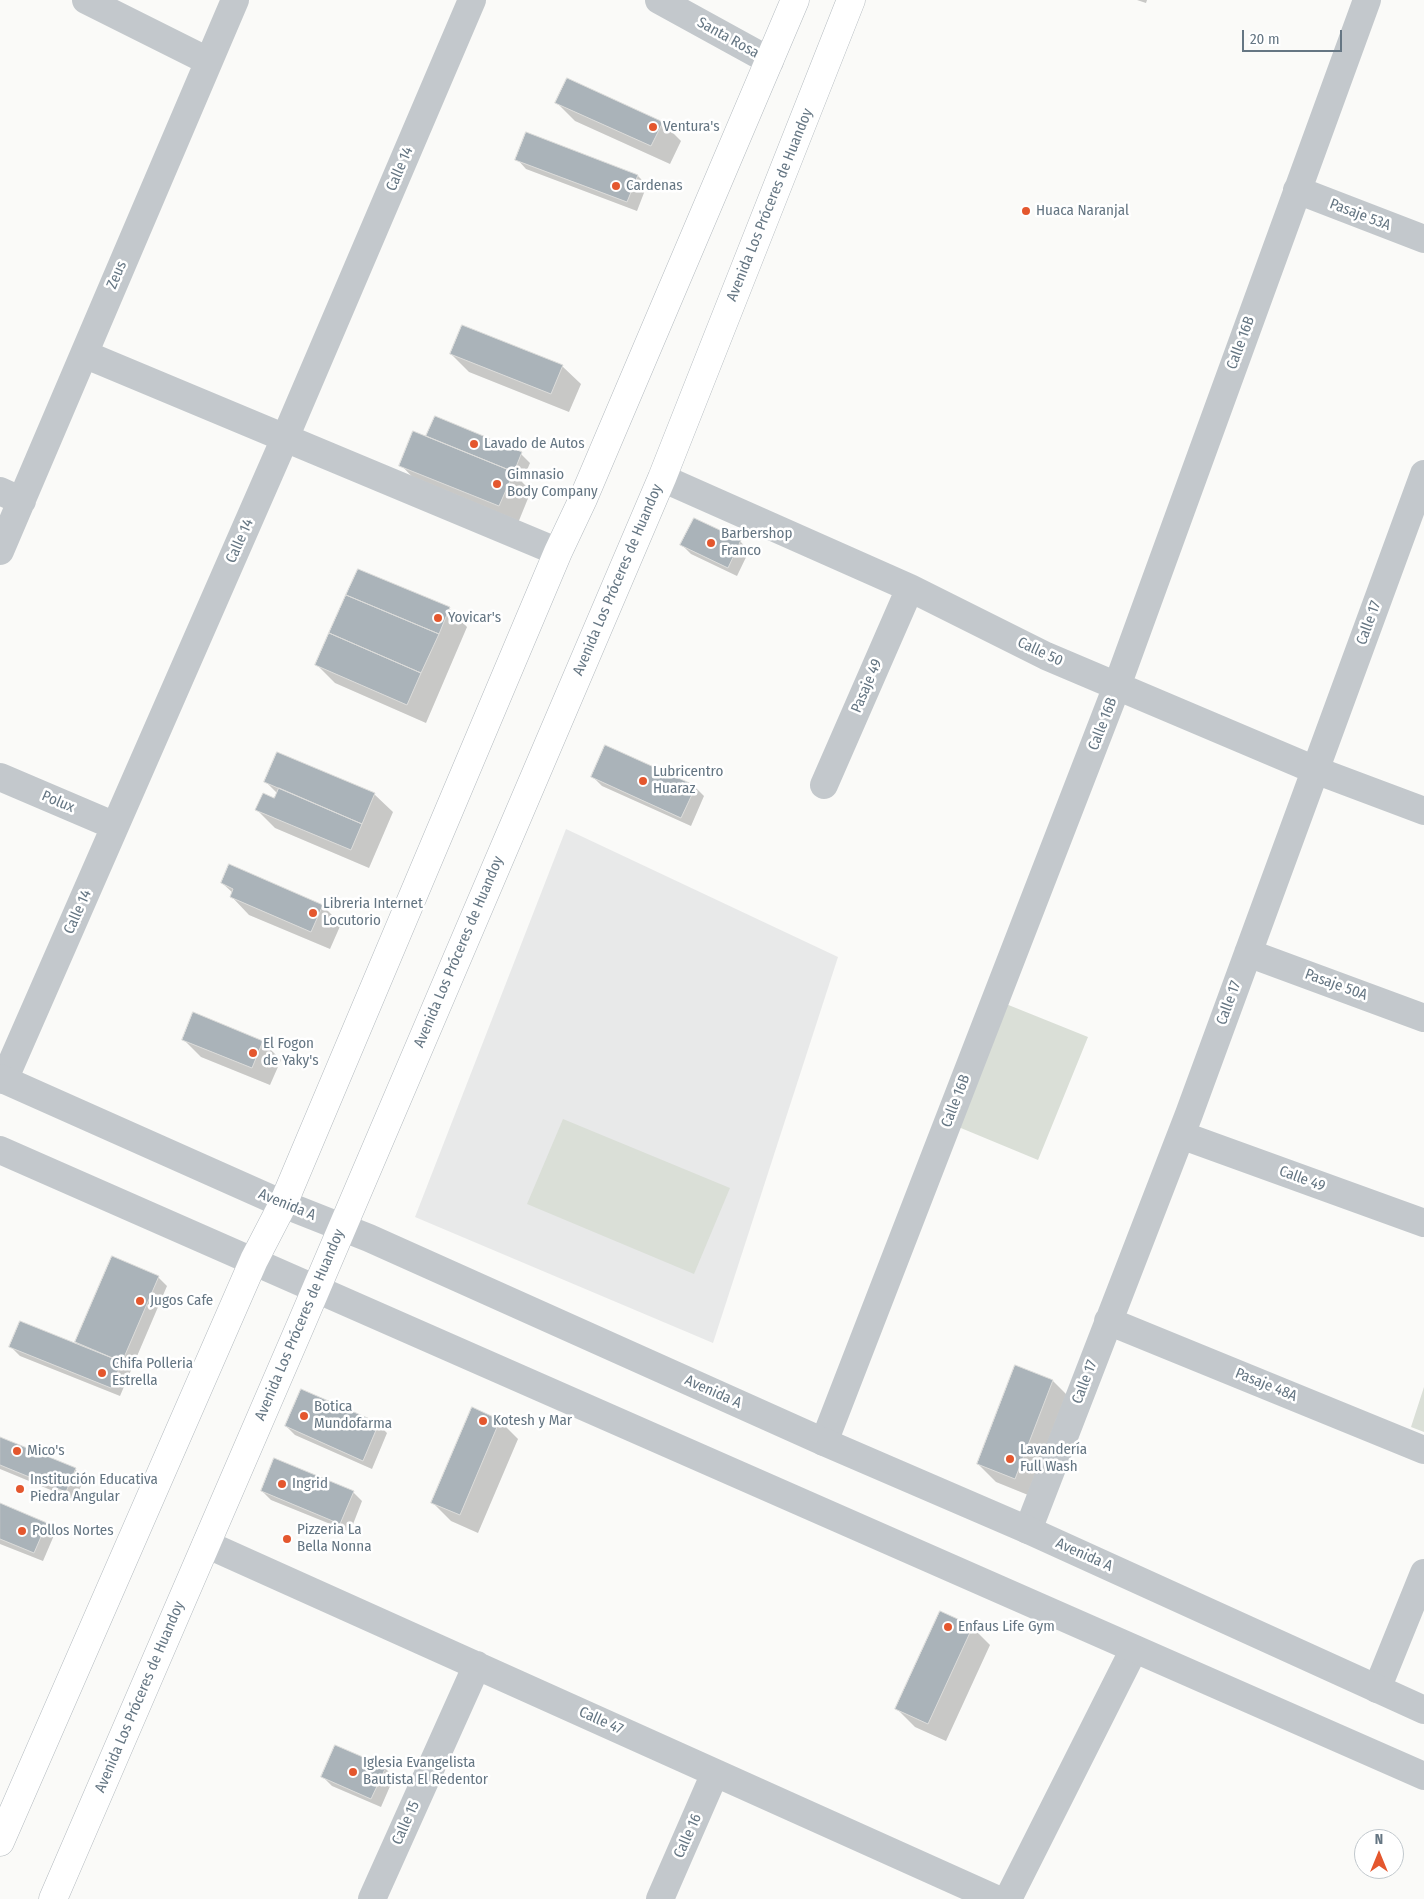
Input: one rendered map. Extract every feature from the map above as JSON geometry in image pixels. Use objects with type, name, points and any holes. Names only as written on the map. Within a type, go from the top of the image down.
[{"type":"main road","points":[[0,1842],[254,1260],[282,1204],[558,552],[583,500],[770,61],[794,0]]},
{"type":"main road","name":"Avenida Los Próceres de Huandoy","points":[[53,1899],[316,1290],[341,1226],[662,478],[851,0]]},
{"type":"street","points":[[86,0],[208,61]]},
{"type":"street","name":"Zeus","points":[[0,551],[11,496],[84,354],[235,0]]},
{"type":"street","name":"Calle 14","points":[[2,1079],[285,438],[472,0]]},
{"type":"street","name":"Santa Rosa","points":[[659,0],[770,61]]},
{"type":"street","name":"Calle 16B","points":[[824,1442],[1117,686],[1367,0]]},
{"type":"street","name":"Pasaje 53A","points":[[1297,190],[1424,239]]},
{"type":"street","points":[[84,354],[558,552]]},
{"type":"street","name":"Calle 17","points":[[1028,1530],[1181,1135],[1424,474]]},
{"type":"street","name":"Calle 50","points":[[662,478],[910,588],[1046,656],[1315,770],[1424,811]]},
{"type":"street","name":"Pasaje 49","points":[[824,785],[910,588]]},
{"type":"street","name":"Polux","points":[[0,777],[115,826]]},
{"type":"street","name":"Pasaje 50A","points":[[1248,953],[1424,1018]]},
{"type":"street","name":"Avenida A","points":[[2,1079],[282,1204],[341,1226],[824,1442],[1028,1530],[1424,1710]]},
{"type":"street","name":"Calle 49","points":[[1181,1135],[1424,1223]]},
{"type":"street","points":[[0,1150],[254,1260],[316,1290],[1424,1776]]},
{"type":"street","name":"Pasaje 48A","points":[[1108,1321],[1424,1450]]},
{"type":"street","name":"Calle 47","points":[[206,1544],[996,1899]]},
{"type":"street","points":[[1377,1689],[1424,1573]]},
{"type":"street","points":[[1008,1899],[1134,1649]]},
{"type":"street","name":"Calle 15","points":[[372,1899],[477,1665]]},
{"type":"street","name":"Calle 16","points":[[660,1899],[715,1773]]},
{"type":"shaded area","points":[[566,829],[838,957],[713,1343],[415,1217]]},
{"type":"shaded area","points":[[1006,1004],[1088,1037],[1038,1160],[956,1126]]},
{"type":"shaded area","points":[[563,1119],[730,1188],[694,1274],[527,1204]]},
{"type":"shaded area","points":[[1424,1387],[1424,1432],[1411,1427]]},
{"type":"building","points":[[567,78],[663,122],[651,146],[555,103]]},
{"type":"building","points":[[526,132],[638,175],[627,202],[515,160]]},
{"type":"building","points":[[462,325],[563,365],[551,394],[450,354]]},
{"type":"building","name":"Lavado de Autos","points":[[435,416],[522,452],[514,472],[426,436]]},
{"type":"building","points":[[413,431],[514,472],[499,506],[399,466]]},
{"type":"building","name":"Barbershop Franco","points":[[694,518],[741,540],[728,568],[680,545]]},
{"type":"building","points":[[358,569],[450,607],[439,634],[346,595]]},
{"type":"building","points":[[346,595],[439,634],[421,673],[329,633]]},
{"type":"building","points":[[329,633],[421,673],[407,705],[315,665]]},
{"type":"building","name":"Lubricentro Huaraz","points":[[605,745],[696,786],[681,818],[591,777]]},
{"type":"building","points":[[277,752],[375,793],[362,824],[264,782]]},
{"type":"building","points":[[279,788],[362,824],[351,850],[255,810],[263,793],[274,798]]},
{"type":"building","points":[[229,864],[323,905],[311,932],[230,897],[233,889],[221,883]]},
{"type":"building","points":[[193,1012],[263,1041],[252,1068],[182,1040]]},
{"type":"building","points":[[112,1256],[159,1276],[122,1362],[75,1342]]},
{"type":"building","points":[[20,1321],[122,1362],[111,1388],[9,1347]]},
{"type":"building","points":[[1015,1365],[1053,1380],[1015,1479],[977,1464]]},
{"type":"building","points":[[301,1389],[379,1423],[363,1461],[285,1426]]},
{"type":"building","points":[[472,1407],[500,1420],[460,1515],[431,1503]]},
{"type":"building","name":"Mico's","points":[[0,1437],[76,1468],[66,1492],[0,1465]]},
{"type":"building","points":[[274,1458],[354,1491],[340,1524],[261,1491]]},
{"type":"building","name":"Pollos Nortes","points":[[0,1503],[47,1523],[34,1553],[0,1539]]},
{"type":"building","points":[[940,1611],[973,1626],[928,1724],[895,1709]]},
{"type":"building","name":"Iglesia Evangelista Bautista El Redentor","points":[[335,1745],[386,1767],[371,1799],[321,1777]]},
{"type":"place","name":"Ventura's","points":[[653,127]]},
{"type":"place","name":"Cardenas","points":[[616,186]]},
{"type":"place","name":"Huaca Naranjal","points":[[1026,211]]},
{"type":"place","name":"Lavado de Autos","points":[[474,444]]},
{"type":"place","name":"Gimnasio Body Company","points":[[497,484]]},
{"type":"place","name":"Barbershop Franco","points":[[711,543]]},
{"type":"place","name":"Yovicar's","points":[[438,618]]},
{"type":"place","name":"Lubricentro Huaraz","points":[[643,781]]},
{"type":"place","name":"Libreria Internet Locutorio","points":[[313,913]]},
{"type":"place","name":"El Fogon de Yaky's","points":[[253,1053]]},
{"type":"place","name":"Jugos Cafe","points":[[140,1301]]},
{"type":"place","name":"Chifa Polleria Estrella","points":[[102,1373]]},
{"type":"place","name":"Botica Mundofarma","points":[[304,1416]]},
{"type":"place","name":"Kotesh y Mar","points":[[483,1421]]},
{"type":"place","name":"Mico's","points":[[17,1451]]},
{"type":"place","name":"Lavandería Full Wash","points":[[1010,1459]]},
{"type":"place","name":"Ingrid","points":[[282,1484]]},
{"type":"place","name":"Institución Educativa Piedra Angular","points":[[20,1489]]},
{"type":"place","name":"Pollos Nortes","points":[[22,1531]]},
{"type":"place","name":"Pizzeria La Bella Nonna","points":[[287,1539]]},
{"type":"place","name":"Enfaus Life Gym","points":[[948,1627]]},
{"type":"place","name":"Iglesia Evangelista Bautista El Redentor","points":[[353,1772]]}]
